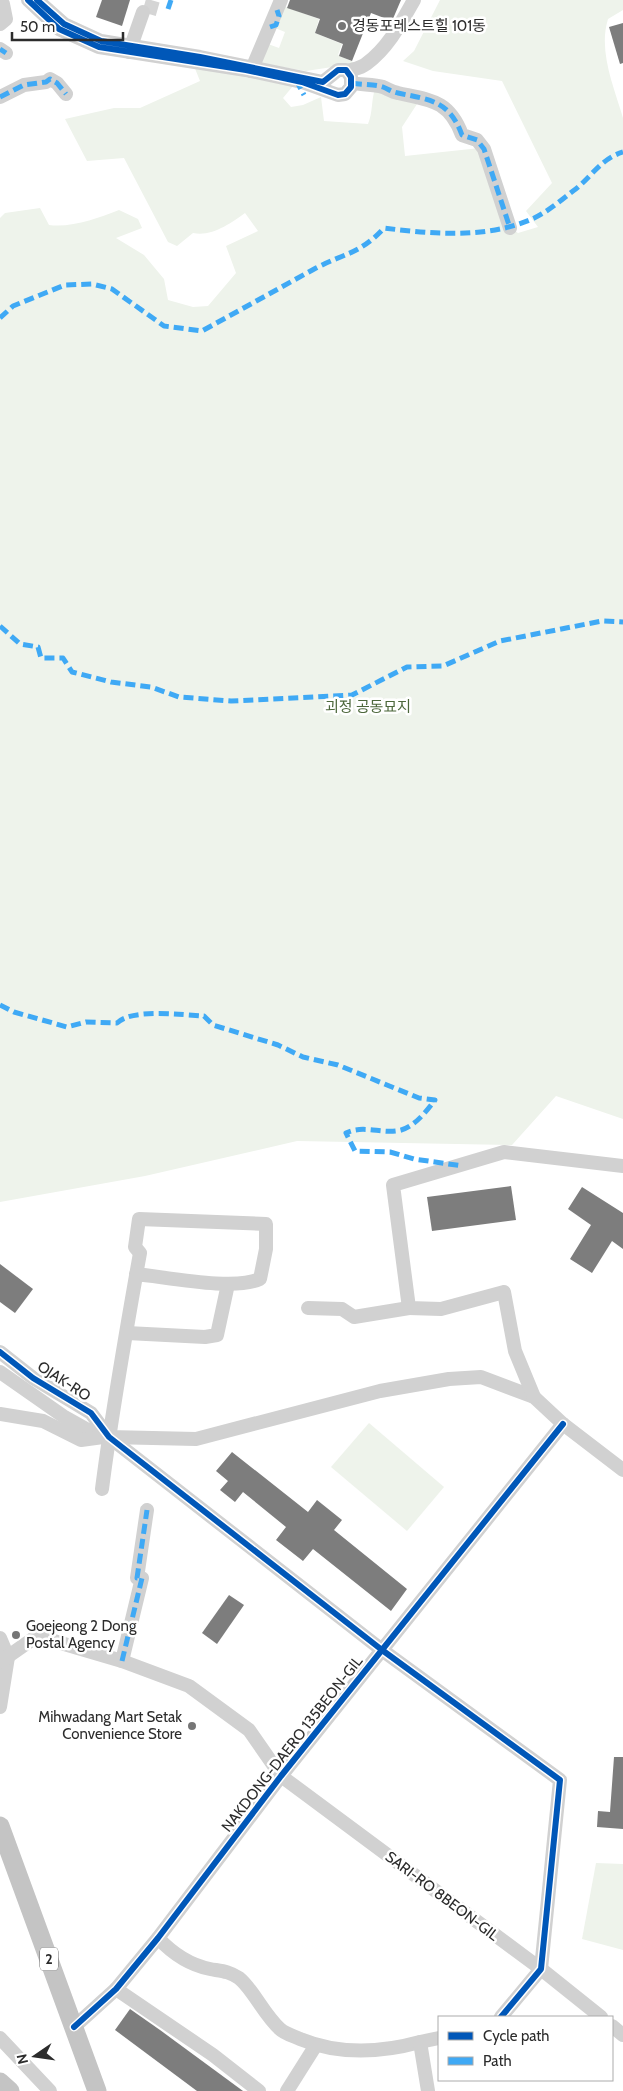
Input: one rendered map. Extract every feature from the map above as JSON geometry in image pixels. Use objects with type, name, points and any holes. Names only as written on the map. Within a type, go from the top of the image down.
[{"type":"main road","name":"2","points":[[0,1826],[74,2027],[92,2089]]},
{"type":"main road","points":[[0,2082],[10,2091]]},
{"type":"street","points":[[28,0],[59,29],[99,47],[133,49]]},
{"type":"street","points":[[37,0],[64,24],[101,41],[133,49],[323,82],[338,70],[350,77],[383,87],[394,93],[434,100],[444,106],[458,124],[462,134],[477,140],[484,149],[510,228]]},
{"type":"street","points":[[250,69],[276,0]]},
{"type":"street","points":[[250,69],[281,0]]},
{"type":"street","points":[[0,1],[3,4],[6,19],[0,24]]},
{"type":"street","points":[[250,69],[302,82],[338,95],[348,91],[350,77],[378,54],[396,31],[411,1]]},
{"type":"street","points":[[133,49],[146,13]]},
{"type":"street","points":[[0,97],[24,85],[46,82],[50,79],[57,82],[66,94]]},
{"type":"street","points":[[409,1308],[393,1185],[504,1152],[623,1166]]},
{"type":"street","points":[[102,1489],[109,1437],[127,1333],[136,1274],[140,1253],[135,1246],[140,1219],[266,1224],[266,1249],[260,1279],[250,1284],[228,1284],[136,1274]]},
{"type":"street","points":[[127,1333],[205,1337],[217,1335],[228,1284]]},
{"type":"street","points":[[308,1308],[342,1309],[354,1317],[409,1308],[441,1309],[504,1292],[515,1351],[534,1397]]},
{"type":"street","name":"OJAK-RO","points":[[0,1352],[33,1378],[91,1413],[109,1437]]},
{"type":"street","name":"OJAK-RO","points":[[0,1372],[63,1416],[88,1430],[109,1437],[196,1438],[380,1391],[449,1379],[481,1377],[534,1397],[563,1424],[623,1470]]},
{"type":"street","points":[[0,1414],[43,1421],[81,1440],[109,1437],[382,1650],[560,1780],[540,1969],[502,2016]]},
{"type":"street","name":"NAKDONG-DAERO 135BEON-GIL","points":[[74,2027],[116,1989],[158,1938],[281,1776],[563,1424]]},
{"type":"street","points":[[122,1661],[142,1578],[136,1578],[147,1510]]},
{"type":"street","name":"SARI-RO 8BEON-GIL","points":[[4,1660],[38,1636],[122,1661],[190,1686],[250,1730],[281,1776],[540,1969],[600,2016]]},
{"type":"street","points":[[0,1638],[4,1660],[0,1707]]},
{"type":"street","points":[[158,1938],[185,1960],[209,1969],[225,1970],[240,1979],[266,2015],[281,2031],[316,2045],[334,2049],[366,2051],[402,2047],[438,2038]]},
{"type":"street","points":[[116,1989],[213,2055],[259,2091]]},
{"type":"street","points":[[613,2027],[623,2035]]},
{"type":"street","points":[[0,2038],[50,2091]]},
{"type":"street","points":[[420,2042],[428,2091]]},
{"type":"street","points":[[287,2091],[316,2045]]},
{"type":"green space","name":"괴정 공동묘지","points":[[440,0],[623,0],[623,10],[608,19],[605,31],[605,44],[608,69],[623,118],[623,1119],[556,1096],[512,1145],[297,1141],[145,1176],[0,1202],[0,218],[5,213],[40,208],[49,225],[58,226],[85,222],[119,210],[138,219],[142,228],[116,238],[144,255],[164,279],[168,300],[193,307],[208,306],[236,273],[226,246],[258,231],[245,213],[214,231],[200,234],[193,233],[177,246],[168,242],[124,158],[87,161],[65,119],[114,108],[140,108],[200,81],[194,66],[293,86],[283,98],[291,107],[303,105],[321,97],[324,121],[368,124],[375,89],[419,101],[402,127],[405,156],[480,148],[505,224],[518,233],[538,227],[526,211],[552,183],[502,81],[433,71],[403,61],[414,51]]},
{"type":"green space","points":[[283,6],[319,19],[315,33],[342,44],[338,55],[353,62],[352,64],[306,71],[259,63],[268,44],[279,48],[285,32],[275,28]]},
{"type":"green space","points":[[369,1423],[444,1487],[407,1531],[331,1467]]},
{"type":"green space","points":[[596,1863],[623,1864],[623,1950],[582,1939]]},
{"type":"building","points":[[102,0],[130,0],[122,26],[96,17]]},
{"type":"building","name":"경동포레스트힐 101동","points":[[290,0],[401,0],[392,21],[371,13],[352,61],[339,56],[343,44],[315,33],[320,19],[287,8]]},
{"type":"building","points":[[623,23],[623,63],[620,64],[609,27]]},
{"type":"building","points":[[511,1186],[516,1220],[432,1231],[427,1197]]},
{"type":"building","points":[[582,1187],[623,1213],[623,1249],[612,1241],[592,1273],[570,1259],[591,1225],[568,1209]]},
{"type":"building","points":[[0,1264],[33,1289],[15,1313],[0,1302]]},
{"type":"building","points":[[232,1452],[308,1512],[317,1500],[342,1520],[334,1530],[407,1589],[391,1611],[313,1549],[303,1561],[276,1540],[286,1527],[243,1492],[235,1502],[220,1490],[228,1481],[216,1471]]},
{"type":"building","points":[[229,1595],[244,1605],[217,1644],[202,1633]]},
{"type":"building","points":[[614,1757],[623,1757],[623,1829],[597,1827],[598,1811],[610,1812]]},
{"type":"building","points":[[130,2009],[243,2091],[197,2091],[115,2030]]},
{"type":"tunnel","points":[[149,14],[153,0]]},
{"type":"marked path","points":[[168,9],[171,0]]},
{"type":"marked path","points":[[270,27],[276,25],[279,16],[277,10]]},
{"type":"marked path","points":[[0,49],[6,53]]},
{"type":"marked path","points":[[0,97],[24,85],[46,82],[50,79],[57,83],[66,94]]},
{"type":"marked path","points":[[296,80],[304,95]]},
{"type":"marked path","points":[[352,83],[376,85],[396,93],[429,100],[444,108],[457,123],[462,135],[477,140],[484,149],[510,228]]},
{"type":"marked path","points":[[0,318],[13,306],[65,285],[92,284],[112,289],[164,326],[202,331],[316,268],[360,248],[384,228],[440,233],[478,232],[497,230],[532,219],[548,210],[573,191],[608,159],[623,152]]},
{"type":"marked path","points":[[0,626],[20,644],[38,647],[41,658],[63,658],[72,672],[111,682],[151,687],[179,697],[231,701],[352,695],[407,667],[443,666],[500,641],[602,621],[623,622]]},
{"type":"marked path","points":[[0,1005],[14,1012],[67,1027],[86,1022],[117,1023],[124,1018],[146,1014],[204,1016],[213,1025],[278,1045],[303,1057],[338,1065],[419,1098],[435,1100],[418,1120],[402,1130],[364,1129],[346,1133],[355,1151],[390,1152],[414,1159],[463,1166]]},
{"type":"marked path","points":[[122,1661],[142,1578],[137,1578],[147,1510]]},
{"type":"cycle path","points":[[28,0],[59,29],[99,47],[246,70],[302,82],[338,95],[345,94],[351,87],[351,77],[346,70],[338,70],[323,82],[200,57],[101,41],[64,24],[37,0]]},
{"type":"cycle path","points":[[0,1352],[33,1378],[91,1413],[109,1437],[382,1650],[560,1780],[541,1969],[502,2016]]},
{"type":"cycle path","points":[[74,2027],[116,1989],[158,1938],[281,1776],[563,1424]]},
{"type":"place","name":"경동포레스트힐 101동","points":[[342,26]]},
{"type":"place","name":"Goejeong 2 Dong Postal Agency","points":[[16,1635]]},
{"type":"place","name":"Mihwadang Mart Setak Convenience Store","points":[[192,1726]]}]
